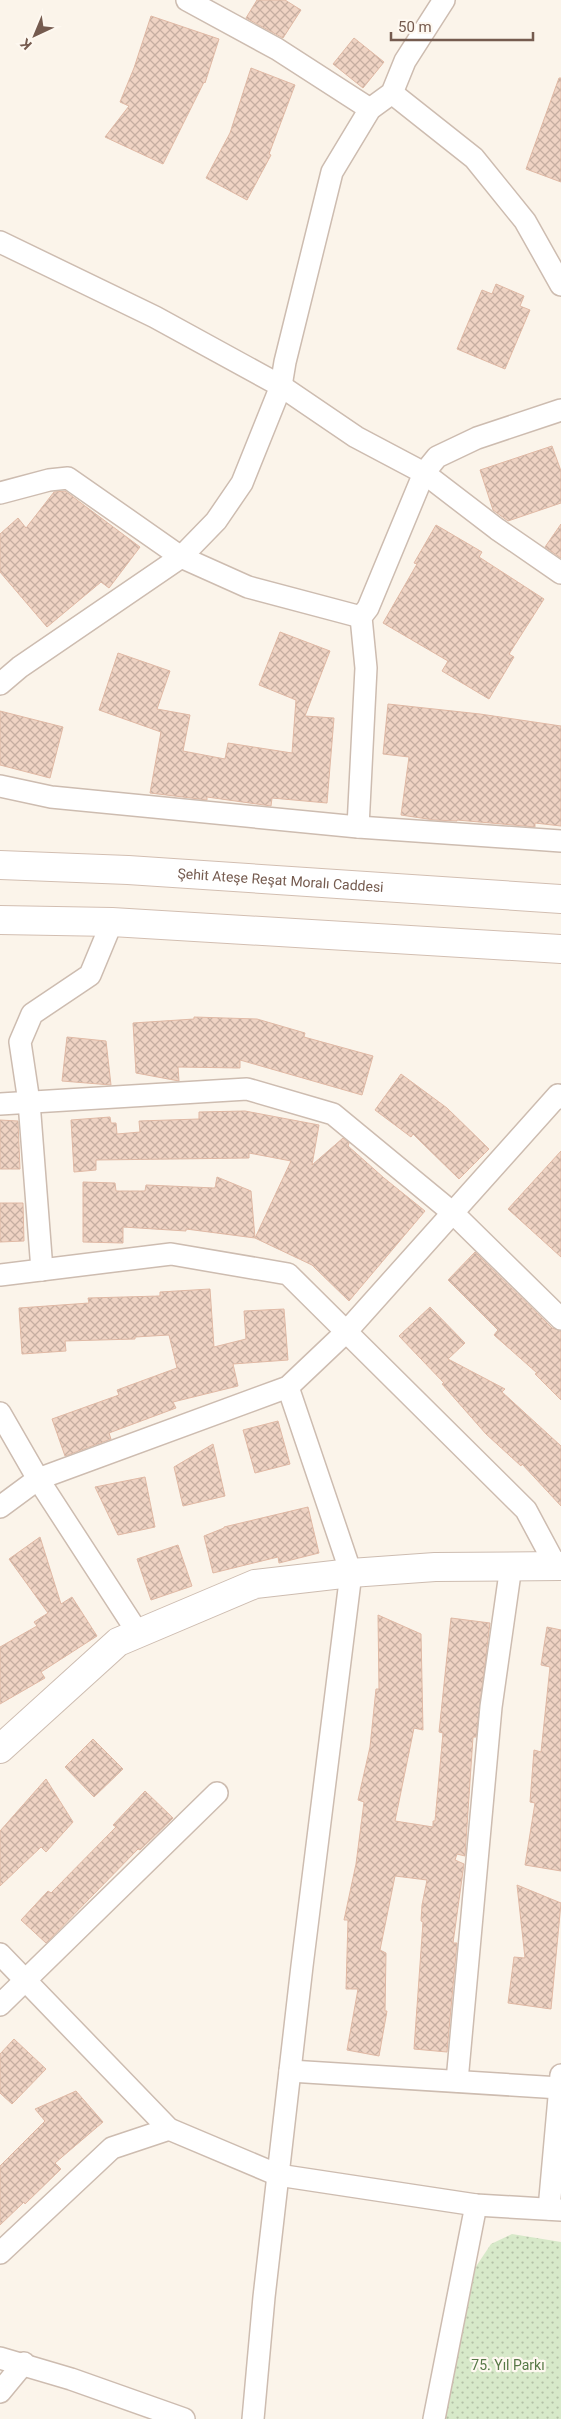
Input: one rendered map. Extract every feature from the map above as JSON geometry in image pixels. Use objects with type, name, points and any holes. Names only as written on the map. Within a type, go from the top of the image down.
[{"type":"main road","name":"Şehit Ateşe Reşat Moralı Caddesi","points":[[0,864],[128,870],[561,899]]},
{"type":"main road","points":[[0,920],[112,922],[561,949]]},
{"type":"main road","points":[[0,1749],[118,1642],[255,1584],[351,1573],[436,1567],[559,1566]]},
{"type":"street","points":[[187,0],[277,49],[370,109]]},
{"type":"street","points":[[0,684],[20,667],[181,557],[216,521],[242,483],[281,386],[285,362],[332,172],[370,109],[392,93],[404,60],[444,0]]},
{"type":"street","points":[[392,93],[474,158],[525,221],[561,285]]},
{"type":"street","points":[[0,242],[154,317],[281,386],[356,437],[424,473],[498,530],[561,573]]},
{"type":"street","points":[[358,827],[366,668],[361,617],[368,608],[424,473],[437,457],[477,438],[561,410]]},
{"type":"street","points":[[0,493],[49,480],[68,478],[181,557],[248,587],[361,617]]},
{"type":"street","points":[[0,786],[51,797],[358,827],[561,841]]},
{"type":"street","points":[[42,1270],[29,1102],[20,1042],[32,1014],[90,975],[112,922]]},
{"type":"street","points":[[0,1104],[247,1089],[333,1114],[452,1213],[561,1318]]},
{"type":"street","points":[[0,1507],[38,1478],[288,1386],[346,1332],[558,1095],[561,1098]]},
{"type":"street","points":[[0,1275],[171,1254],[288,1274],[526,1510],[559,1566]]},
{"type":"street","points":[[253,2419],[290,2070],[351,1573],[288,1386]]},
{"type":"street","points":[[0,1413],[38,1478],[138,1634]]},
{"type":"street","points":[[457,2081],[491,1707],[511,1566]]},
{"type":"street","points":[[0,2005],[25,1978],[217,1793]]},
{"type":"street","points":[[0,1954],[169,2129],[278,2175],[476,2205],[555,2210],[560,2081],[457,2081],[290,2070]]},
{"type":"street","points":[[0,2253],[112,2148],[169,2129]]},
{"type":"street","points":[[434,2419],[476,2205]]},
{"type":"street","points":[[0,2358],[24,2363],[184,2419]]},
{"type":"street","points":[[0,2392],[24,2363]]},
{"type":"green space","name":"75. Yıl Parkı","points":[[512,2234],[561,2242],[561,2419],[443,2419],[473,2271],[491,2244]]},
{"type":"building","points":[[257,0],[285,0],[301,10],[283,38],[246,18]]},
{"type":"building","points":[[151,16],[219,39],[205,83],[163,164],[105,137],[129,106],[120,102],[134,68]]},
{"type":"building","points":[[354,38],[384,62],[363,88],[333,64]]},
{"type":"building","points":[[251,68],[295,85],[269,154],[271,155],[247,200],[206,178],[230,133]]},
{"type":"building","points":[[559,78],[561,78],[561,182],[526,169]]},
{"type":"building","points":[[496,284],[524,296],[520,306],[530,310],[505,369],[457,349],[482,290],[492,294]]},
{"type":"building","points":[[552,446],[561,471],[561,503],[508,521],[493,510],[480,470]]},
{"type":"building","points":[[65,491],[140,547],[109,588],[101,582],[47,627],[0,572],[0,534],[18,518],[26,528],[54,492]]},
{"type":"building","points":[[561,524],[561,558],[545,547]]},
{"type":"building","points":[[436,525],[482,552],[479,557],[544,599],[509,654],[514,657],[489,699],[442,671],[448,661],[383,623],[417,564],[414,563]]},
{"type":"building","points":[[280,632],[330,651],[305,716],[334,718],[327,803],[272,798],[271,806],[207,797],[207,800],[150,793],[161,732],[99,710],[118,653],[170,671],[157,709],[190,715],[183,751],[225,759],[228,743],[292,753],[296,700],[259,685]]},
{"type":"building","points":[[388,704],[480,714],[561,726],[561,826],[535,823],[535,827],[457,820],[434,820],[401,815],[409,757],[383,754]]},
{"type":"building","points":[[0,711],[63,727],[50,778],[0,765]]},
{"type":"building","points":[[194,1017],[257,1019],[305,1033],[304,1037],[373,1056],[362,1095],[240,1060],[240,1068],[178,1067],[179,1081],[136,1073],[133,1023],[194,1019]]},
{"type":"building","points":[[67,1037],[106,1041],[111,1085],[62,1081]]},
{"type":"building","points":[[401,1074],[447,1108],[489,1149],[459,1179],[413,1134],[411,1137],[375,1110]]},
{"type":"building","points":[[245,1111],[319,1125],[312,1165],[343,1138],[349,1143],[348,1146],[425,1211],[349,1301],[312,1265],[255,1238],[291,1161],[249,1153],[249,1158],[96,1160],[96,1170],[74,1172],[71,1120],[110,1117],[111,1123],[116,1123],[117,1134],[140,1132],[139,1121],[199,1119],[199,1112]]},
{"type":"building","points":[[0,1120],[18,1121],[20,1169],[0,1169]]},
{"type":"building","points":[[561,1151],[561,1257],[508,1209]]},
{"type":"building","points":[[217,1177],[251,1191],[255,1238],[186,1229],[186,1231],[123,1227],[123,1243],[83,1242],[83,1182],[115,1183],[116,1191],[145,1191],[146,1185],[215,1188]]},
{"type":"building","points":[[0,1203],[23,1203],[24,1241],[0,1242]]},
{"type":"building","points":[[475,1252],[552,1328],[561,1331],[561,1400],[535,1374],[537,1373],[494,1335],[498,1330],[448,1280]]},
{"type":"building","points":[[210,1289],[214,1347],[246,1339],[244,1311],[284,1309],[288,1360],[233,1364],[238,1386],[173,1402],[176,1408],[109,1433],[111,1439],[65,1456],[52,1419],[119,1395],[117,1390],[177,1368],[169,1335],[135,1337],[135,1339],[65,1341],[66,1351],[22,1354],[19,1308],[89,1303],[88,1298],[160,1296],[160,1292]]},
{"type":"building","points":[[430,1307],[465,1343],[448,1359],[505,1389],[502,1392],[561,1446],[561,1506],[522,1464],[521,1466],[486,1434],[442,1384],[444,1383],[399,1336]]},
{"type":"building","points":[[278,1421],[290,1464],[255,1473],[243,1430]]},
{"type":"building","points":[[213,1444],[225,1496],[183,1506],[174,1467]]},
{"type":"building","points":[[145,1477],[155,1527],[118,1535],[95,1487]]},
{"type":"building","points":[[308,1507],[319,1553],[279,1563],[278,1557],[213,1573],[204,1536],[224,1527]]},
{"type":"building","points":[[40,1537],[61,1604],[72,1597],[97,1636],[41,1672],[45,1678],[0,1704],[0,1647],[37,1626],[34,1622],[48,1613],[9,1559]]},
{"type":"building","points":[[178,1545],[192,1586],[151,1600],[137,1559]]},
{"type":"building","points":[[378,1615],[421,1634],[423,1730],[414,1728],[395,1821],[433,1827],[443,1733],[439,1732],[451,1618],[490,1623],[476,1737],[473,1737],[465,1856],[457,1854],[455,1860],[464,1864],[453,1943],[457,1943],[447,2052],[414,2049],[423,1922],[421,1921],[422,1905],[427,1880],[395,1876],[380,1950],[386,1953],[385,2011],[387,2011],[379,2056],[347,2050],[358,1989],[346,1989],[348,1920],[344,1920],[356,1864],[364,1802],[358,1800],[370,1747],[376,1689],[379,1689]]},
{"type":"building","points":[[547,1627],[561,1630],[561,1871],[525,1865],[535,1803],[530,1802],[534,1750],[541,1752],[550,1667],[541,1665]]},
{"type":"building","points":[[93,1739],[123,1769],[94,1797],[65,1767]]},
{"type":"building","points":[[46,1779],[73,1822],[46,1852],[41,1847],[0,1886],[0,1831]]},
{"type":"building","points":[[145,1791],[173,1818],[140,1850],[138,1849],[46,1943],[21,1920],[48,1891],[51,1893],[116,1827],[113,1825]]},
{"type":"building","points":[[517,1885],[561,1903],[551,2009],[508,2003],[514,1957],[525,1958]]},
{"type":"building","points":[[14,2039],[46,2069],[12,2104],[0,2093],[0,2054]]},
{"type":"building","points":[[76,2091],[103,2122],[55,2163],[61,2169],[0,2225],[0,2166],[45,2121],[35,2109]]}]
